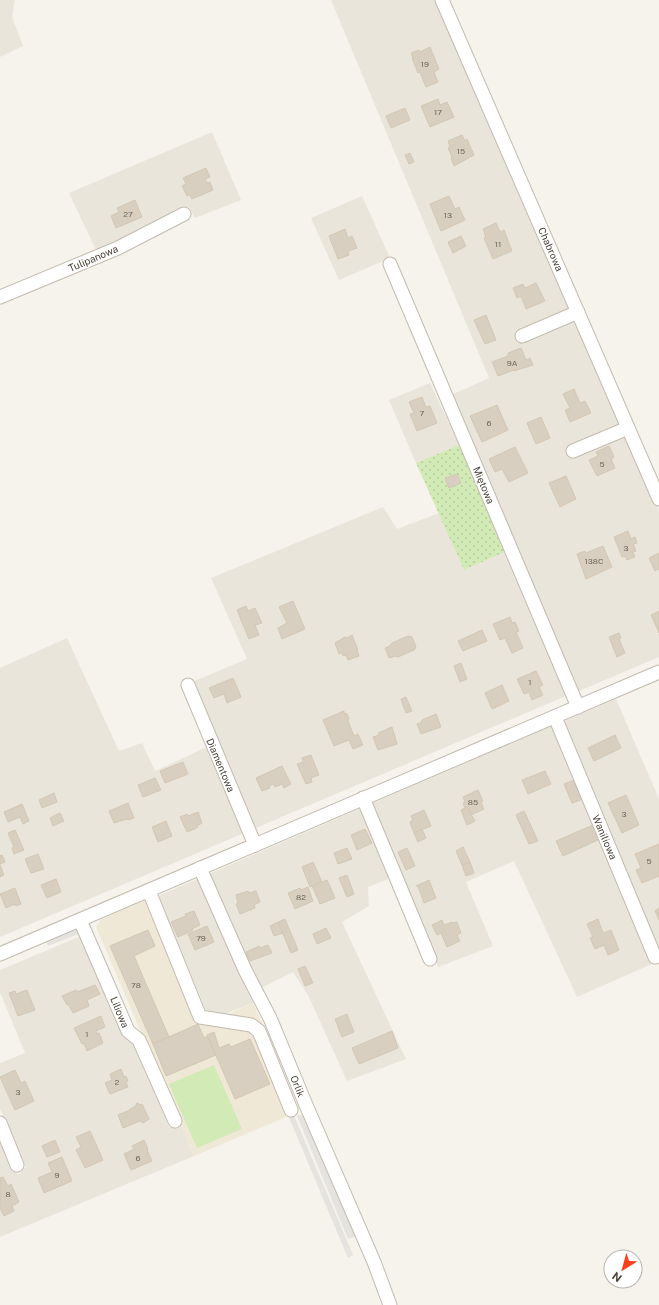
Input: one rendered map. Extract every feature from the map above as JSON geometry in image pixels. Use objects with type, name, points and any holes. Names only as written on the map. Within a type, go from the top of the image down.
[{"type":"street","name":"Chabrowa","points":[[442,0],[659,498]]},
{"type":"street","name":"Tulipanowa","points":[[0,297],[118,248],[184,214]]},
{"type":"street","name":"Miętowa","points":[[390,264],[578,706]]},
{"type":"street","points":[[522,336],[578,312]]},
{"type":"street","points":[[573,451],[628,428]]},
{"type":"street","points":[[0,954],[659,672]]},
{"type":"street","name":"Diamentowa","points":[[188,685],[255,845]]},
{"type":"street","name":"Waniliowa","points":[[555,717],[655,957]]},
{"type":"street","points":[[363,798],[430,959]]},
{"type":"street","name":"Orlik","points":[[200,868],[245,970],[270,1018],[374,1262],[390,1305]]},
{"type":"street","points":[[148,890],[200,1017],[250,1026],[259,1031],[292,1110]]},
{"type":"street","name":"Liliowa","points":[[80,920],[128,1031],[139,1040],[175,1121]]},
{"type":"street","points":[[0,1123],[17,1165]]},
{"type":"shaded area","points":[[0,0],[15,0],[12,17],[23,46],[0,57]]},
{"type":"shaded area","points":[[331,0],[439,0],[659,511],[659,657],[579,691],[451,395],[489,378]]},
{"type":"shaded area","points":[[212,132],[241,200],[195,218],[189,207],[97,252],[69,193]]},
{"type":"shaded area","points":[[362,196],[390,258],[339,280],[311,218]]},
{"type":"shaded area","points":[[430,383],[459,445],[416,463],[389,400]]},
{"type":"shaded area","points":[[383,507],[397,529],[439,513],[464,570],[507,551],[566,696],[0,937],[0,668],[67,638],[119,751],[142,743],[155,771],[207,747],[185,685],[247,659],[211,578]]},
{"type":"shaded area","points":[[616,699],[659,799],[659,952],[563,722]]},
{"type":"shaded area","points":[[551,726],[652,964],[577,997],[514,861],[466,882],[493,946],[438,967],[398,875],[368,887],[369,906],[342,922],[406,1059],[347,1081],[308,995],[293,972],[255,991],[257,999],[253,1003],[210,1020],[158,896]]},
{"type":"shaded area","points":[[153,897],[207,1024],[253,1003],[299,1110],[194,1156],[96,927],[101,919]]},
{"type":"shaded area","points":[[78,926],[81,933],[48,946],[45,940]]},
{"type":"shaded area","points":[[81,936],[134,1043],[169,1127],[180,1122],[194,1156],[0,1237],[0,1133],[18,1175],[26,1167],[0,1109],[0,1063],[25,1053],[0,992],[0,970]]},
{"type":"shaded area","points":[[293,1113],[353,1255],[348,1258],[288,1115]]},
{"type":"shaded area","points":[[306,1113],[357,1236],[348,1239],[297,1116]]},
{"type":"green space","points":[[459,445],[507,551],[464,570],[416,463]]},
{"type":"green space","points":[[214,1065],[242,1129],[197,1148],[169,1084]]},
{"type":"building","points":[[430,47],[439,69],[434,72],[438,82],[426,87],[420,72],[418,73],[411,53],[419,50],[420,52]]},
{"type":"building","points":[[438,99],[440,105],[447,102],[454,117],[430,127],[421,106]]},
{"type":"building","points":[[405,108],[410,120],[391,128],[386,116]]},
{"type":"building","points":[[462,135],[465,141],[467,139],[474,155],[454,166],[448,148],[450,147],[448,141]]},
{"type":"building","points":[[410,153],[414,162],[409,164],[405,155]]},
{"type":"building","points":[[206,168],[210,177],[205,179],[207,183],[210,182],[213,190],[192,199],[190,195],[187,196],[182,186],[186,184],[183,178]]},
{"type":"building","points":[[449,196],[455,209],[459,207],[465,220],[441,231],[430,204]]},
{"type":"building","points":[[135,200],[142,217],[116,228],[111,216],[119,212],[117,208]]},
{"type":"building","points":[[496,223],[500,232],[504,230],[512,251],[493,259],[484,238],[486,237],[483,229]]},
{"type":"building","points":[[345,229],[348,238],[352,236],[357,248],[348,251],[349,255],[338,259],[329,236]]},
{"type":"building","points":[[461,236],[466,246],[453,253],[448,242]]},
{"type":"building","points":[[536,283],[545,301],[526,309],[521,296],[517,298],[513,288],[523,284],[525,288]]},
{"type":"building","points":[[486,315],[496,340],[485,344],[474,320]]},
{"type":"building","points":[[521,348],[526,360],[530,358],[533,365],[498,376],[492,362],[508,356],[508,353]]},
{"type":"building","points":[[574,389],[580,403],[585,401],[591,413],[570,422],[565,410],[570,408],[563,394]]},
{"type":"building","points":[[422,397],[426,407],[430,406],[437,423],[417,431],[410,414],[414,413],[409,402]]},
{"type":"building","points":[[497,405],[508,430],[482,442],[470,416]]},
{"type":"building","points":[[541,417],[550,438],[536,444],[527,423]]},
{"type":"building","points":[[609,446],[614,457],[611,459],[615,468],[597,476],[589,460],[598,456],[596,452]]},
{"type":"building","points":[[515,447],[528,473],[509,482],[502,469],[495,472],[489,459]]},
{"type":"building","points":[[457,474],[461,483],[449,488],[445,478]]},
{"type":"building","points":[[566,476],[576,499],[560,507],[549,483]]},
{"type":"building","points":[[628,531],[631,539],[635,537],[637,543],[633,544],[636,551],[633,552],[635,557],[627,560],[625,556],[622,557],[614,537]]},
{"type":"building","points":[[603,546],[612,567],[586,579],[577,554],[585,551],[586,553]]},
{"type":"building","points":[[659,553],[659,569],[655,571],[649,558]]},
{"type":"building","points":[[293,601],[305,629],[282,639],[278,628],[287,623],[279,607]]},
{"type":"building","points":[[246,606],[248,611],[255,608],[262,623],[255,625],[259,635],[249,639],[237,610]]},
{"type":"building","points":[[659,611],[659,633],[651,615]]},
{"type":"building","points":[[510,617],[512,623],[515,622],[519,631],[516,632],[523,648],[512,653],[505,638],[500,640],[493,624]]},
{"type":"building","points":[[482,630],[487,641],[463,651],[458,641]]},
{"type":"building","points":[[619,633],[621,638],[619,639],[625,653],[617,657],[609,637]]},
{"type":"building","points":[[352,635],[359,656],[348,660],[346,655],[343,656],[342,653],[339,654],[335,643]]},
{"type":"building","points":[[408,636],[412,637],[416,647],[414,650],[398,657],[395,656],[389,658],[385,648]]},
{"type":"building","points":[[461,663],[467,679],[460,682],[454,666]]},
{"type":"building","points":[[536,671],[543,685],[539,687],[543,695],[532,700],[529,692],[524,694],[517,679]]},
{"type":"building","points":[[233,678],[241,697],[227,703],[224,694],[214,698],[209,688]]},
{"type":"building","points":[[502,685],[509,701],[492,709],[485,693]]},
{"type":"building","points":[[406,697],[412,711],[406,713],[401,699]]},
{"type":"building","points":[[344,711],[349,718],[348,721],[354,736],[358,734],[363,745],[353,749],[349,740],[334,746],[323,720]]},
{"type":"building","points":[[436,714],[441,727],[421,734],[417,724],[422,722],[422,720]]},
{"type":"building","points":[[392,727],[397,744],[378,750],[373,737],[379,735],[378,733]]},
{"type":"building","points":[[615,735],[621,748],[594,761],[588,748]]},
{"type":"building","points":[[311,755],[319,775],[311,778],[312,782],[306,784],[297,764],[303,762],[302,758]]},
{"type":"building","points":[[183,762],[188,774],[165,783],[160,771]]},
{"type":"building","points":[[282,766],[291,784],[284,788],[282,784],[275,787],[273,784],[269,786],[270,788],[262,791],[256,778]]},
{"type":"building","points":[[545,771],[551,784],[528,794],[522,780]]},
{"type":"building","points":[[155,778],[161,790],[143,797],[138,785]]},
{"type":"building","points":[[574,780],[583,799],[572,803],[564,784]]},
{"type":"building","points":[[478,790],[483,801],[481,802],[484,809],[471,815],[467,807],[465,808],[463,797]]},
{"type":"building","points":[[54,793],[57,802],[42,808],[39,800]]},
{"type":"building","points":[[626,795],[639,825],[622,833],[608,803]]},
{"type":"building","points":[[128,803],[134,818],[114,823],[109,811]]},
{"type":"building","points":[[22,804],[29,821],[23,824],[20,817],[8,822],[4,812]]},
{"type":"building","points":[[467,807],[475,821],[467,825],[461,810]]},
{"type":"building","points":[[424,810],[431,826],[414,833],[410,822],[413,820],[411,816]]},
{"type":"building","points":[[524,811],[538,841],[529,844],[516,815]]},
{"type":"building","points":[[198,812],[202,823],[197,826],[197,828],[187,832],[180,817]]},
{"type":"building","points":[[60,813],[64,821],[53,826],[50,818]]},
{"type":"building","points":[[166,821],[172,836],[158,842],[152,827]]},
{"type":"building","points":[[593,825],[600,839],[563,856],[556,841]]},
{"type":"building","points":[[365,829],[372,843],[357,850],[351,835]]},
{"type":"building","points":[[422,829],[426,838],[418,842],[414,833]]},
{"type":"building","points":[[15,830],[24,850],[14,854],[12,848],[14,847],[8,833]]},
{"type":"building","points":[[659,844],[659,876],[642,883],[636,870],[641,868],[635,854]]},
{"type":"building","points":[[463,847],[470,862],[462,865],[456,851]]},
{"type":"building","points":[[347,848],[352,859],[338,864],[334,853]]},
{"type":"building","points":[[407,848],[415,866],[406,870],[398,852]]},
{"type":"building","points":[[38,854],[44,869],[31,873],[25,859]]},
{"type":"building","points":[[2,855],[5,862],[0,864],[0,856]]},
{"type":"building","points":[[313,862],[322,882],[310,887],[302,867]]},
{"type":"building","points":[[470,862],[474,873],[466,876],[462,865]]},
{"type":"building","points":[[0,865],[4,875],[0,877]]},
{"type":"building","points":[[347,875],[354,894],[347,897],[339,878]]},
{"type":"building","points":[[56,879],[61,892],[47,898],[41,885]]},
{"type":"building","points":[[327,880],[335,898],[320,904],[312,886]]},
{"type":"building","points":[[429,880],[436,898],[424,903],[418,886],[416,886]]},
{"type":"building","points":[[308,887],[313,901],[295,909],[288,893],[300,888],[301,890]]},
{"type":"building","points":[[15,888],[21,904],[16,906],[15,904],[6,908],[0,894]]},
{"type":"building","points":[[248,891],[249,893],[256,891],[260,902],[254,905],[255,908],[240,914],[236,904],[238,903],[236,895]]},
{"type":"building","points":[[659,908],[659,920],[655,911]]},
{"type":"building","points":[[194,911],[200,925],[178,937],[171,922]]},
{"type":"building","points":[[285,919],[298,950],[291,953],[278,922]]},
{"type":"building","points":[[598,919],[603,933],[611,930],[619,950],[608,955],[604,945],[595,949],[590,938],[593,937],[587,924]]},
{"type":"building","points":[[442,920],[444,925],[457,922],[461,933],[457,935],[460,941],[447,947],[441,933],[437,935],[432,925]]},
{"type":"building","points":[[278,922],[283,933],[274,936],[270,926]]},
{"type":"building","points":[[207,926],[214,942],[195,950],[188,934]]},
{"type":"building","points":[[326,928],[331,938],[317,944],[313,934]]},
{"type":"building","points":[[148,930],[155,946],[134,956],[169,1037],[153,1044],[110,946]]},
{"type":"building","points":[[268,945],[272,953],[250,961],[246,952],[259,946],[260,948]]},
{"type":"building","points":[[305,966],[313,983],[305,986],[298,969]]},
{"type":"building","points":[[95,985],[100,994],[87,1000],[89,1006],[73,1013],[62,996],[76,990],[77,992]]},
{"type":"building","points":[[27,990],[35,1010],[18,1016],[9,993],[15,991],[16,994]]},
{"type":"building","points":[[347,1014],[354,1032],[342,1037],[335,1019]]},
{"type":"building","points":[[101,1016],[105,1027],[96,1031],[97,1034],[99,1033],[103,1043],[87,1051],[84,1043],[82,1044],[74,1028]]},
{"type":"building","points":[[198,1024],[204,1038],[208,1036],[216,1055],[166,1076],[153,1044]]},
{"type":"building","points":[[392,1031],[398,1048],[359,1064],[352,1048]]},
{"type":"building","points":[[214,1032],[219,1048],[229,1044],[231,1047],[250,1039],[270,1084],[235,1099],[207,1035]]},
{"type":"building","points":[[121,1069],[124,1077],[126,1076],[128,1081],[126,1082],[128,1087],[110,1094],[105,1083],[112,1080],[110,1074]]},
{"type":"building","points":[[15,1070],[21,1083],[25,1081],[34,1101],[15,1110],[0,1077]]},
{"type":"building","points":[[138,1103],[140,1105],[142,1104],[149,1119],[143,1123],[140,1121],[123,1128],[118,1115],[130,1110]]},
{"type":"building","points":[[90,1131],[103,1160],[85,1168],[76,1150],[81,1147],[76,1137]]},
{"type":"building","points":[[55,1140],[60,1152],[47,1157],[42,1146]]},
{"type":"building","points":[[144,1140],[152,1161],[131,1170],[124,1154],[134,1149],[132,1146]]},
{"type":"building","points":[[62,1157],[72,1181],[44,1193],[38,1178],[52,1172],[48,1163]]},
{"type":"building","points":[[3,1177],[8,1186],[11,1184],[19,1202],[12,1206],[14,1211],[4,1216],[0,1208],[0,1178]]}]
